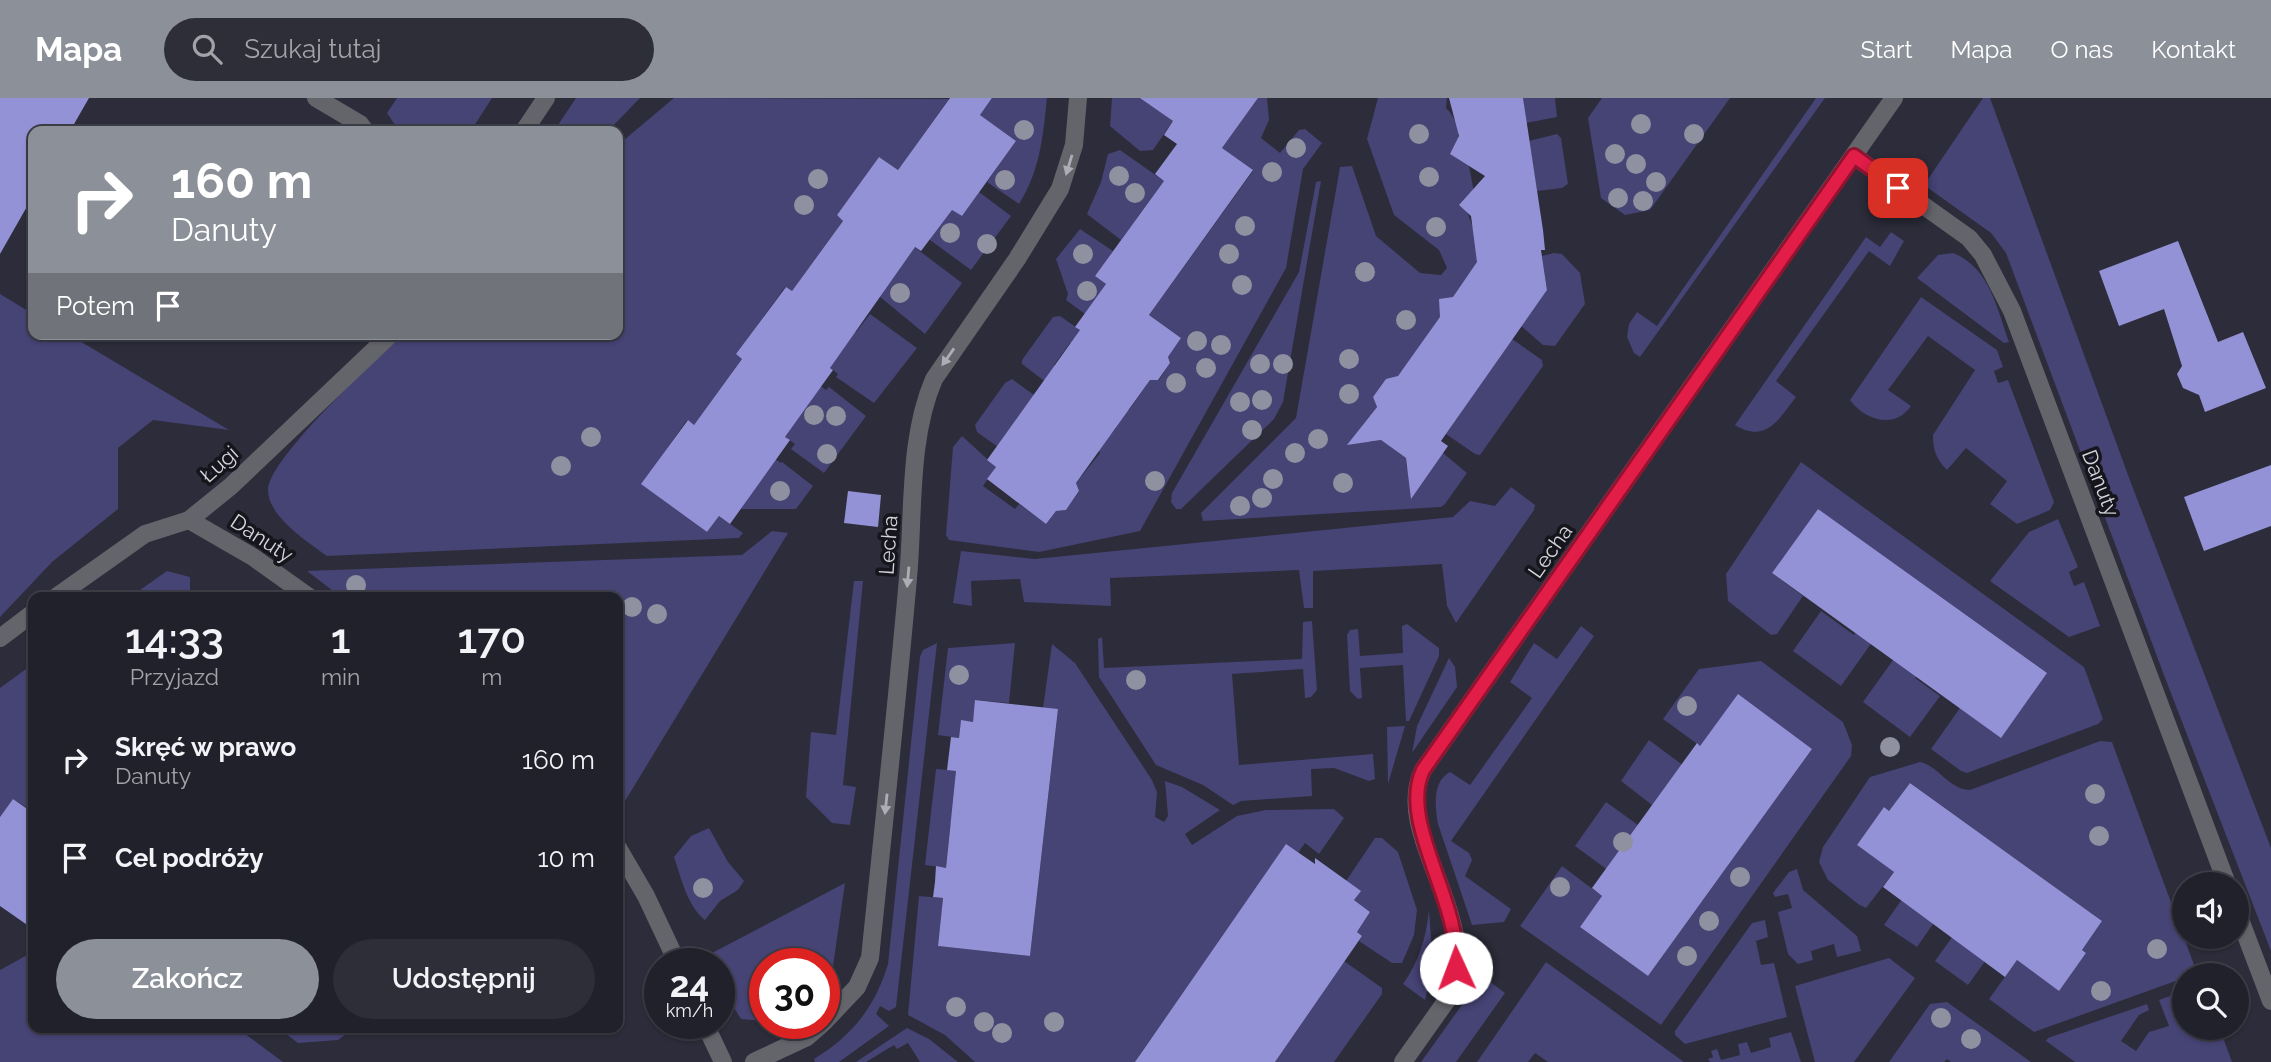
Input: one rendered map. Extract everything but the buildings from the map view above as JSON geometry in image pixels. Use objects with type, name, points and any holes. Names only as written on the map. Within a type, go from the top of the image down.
[{"type":"street","points":[[316,98],[361,126]]},
{"type":"street","points":[[527,126],[546,98]]},
{"type":"street","name":"Lecha","points":[[840,1005],[857,987],[870,958],[905,619],[916,462],[925,398],[934,379],[1017,259],[1060,189],[1074,145],[1078,98]]},
{"type":"street","name":"Lecha","points":[[1403,1062],[1449,996],[1454,984],[1458,951],[1451,912],[1416,809],[1417,782],[1423,770],[1894,98]]},
{"type":"street","name":"Danuty","points":[[1854,156],[1969,238],[1983,254],[2012,311],[2222,872]]},
{"type":"street","name":"Ługi","points":[[63,592],[145,534],[189,520],[231,486],[385,340]]},
{"type":"street","name":"Danuty","points":[[189,520],[253,557],[302,592]]},
{"type":"street","points":[[0,638],[28,617]]},
{"type":"street","points":[[623,857],[646,896],[670,948]]},
{"type":"street","points":[[2249,943],[2271,1001]]},
{"type":"street","points":[[712,1039],[723,1062]]},
{"type":"street","name":"Lecha","points":[[754,1062],[803,1039]]},
{"type":"shaded area","points":[[397,98],[492,98],[474,126],[396,126],[387,113]]},
{"type":"shaded area","points":[[576,98],[640,98],[613,126],[557,126]]},
{"type":"shaded area","points":[[674,98],[949,99],[898,170],[879,157],[837,215],[843,221],[792,291],[785,287],[737,354],[742,359],[694,425],[687,420],[642,484],[707,532],[719,516],[743,533],[739,538],[327,556],[290,528],[270,500],[268,490],[273,475],[304,433],[326,409],[398,340],[623,340],[623,141]]},
{"type":"shaded area","points":[[992,98],[1047,98],[1036,166],[1019,204],[987,182],[1016,141],[980,115]]},
{"type":"shaded area","points":[[1112,98],[1143,98],[1173,121],[1153,150],[1140,151],[1110,126]]},
{"type":"shaded area","points":[[1258,98],[1267,98],[1269,120],[1261,138],[1280,153],[1299,130],[1305,129],[1322,143],[1303,169],[1286,268],[1140,531],[1039,552],[949,540],[946,535],[953,447],[962,436],[996,467],[983,486],[1015,509],[1019,504],[1046,524],[1056,511],[1066,510],[1079,492],[1076,483],[1100,453],[1095,443],[1100,436],[1110,435],[1116,428],[1114,419],[1119,412],[1129,410],[1150,380],[1159,380],[1170,363],[1168,357],[1181,338],[1149,315],[1253,171],[1222,148]]},
{"type":"shaded area","points":[[1378,98],[1447,98],[1446,108],[1451,113],[1458,131],[1455,157],[1463,162],[1468,161],[1474,192],[1463,200],[1484,259],[1447,320],[1398,376],[1373,397],[1377,407],[1362,426],[1364,436],[1371,442],[1381,440],[1406,458],[1407,468],[1418,477],[1443,453],[1467,473],[1441,507],[1203,521],[1201,513],[1296,418],[1340,167],[1352,166],[1376,236],[1420,273],[1441,275],[1447,268],[1439,250],[1394,215],[1367,139]]},
{"type":"shaded area","points":[[1523,98],[1555,98],[1557,117],[1526,123]]},
{"type":"shaded area","points":[[1602,98],[1730,98],[1650,210],[1625,215],[1601,198],[1588,118]]},
{"type":"shaded area","points":[[1816,98],[1825,98],[1640,357],[1634,353],[1627,337],[1629,324],[1637,312],[1657,326]]},
{"type":"shaded area","points":[[1983,98],[1990,98],[2131,483],[2271,848],[2271,951],[2249,894],[2249,872],[2240,872],[2006,253],[1991,233],[1924,185]]},
{"type":"shaded area","points":[[1557,134],[1561,138],[1568,184],[1562,188],[1537,191],[1529,141]]},
{"type":"shaded area","points":[[1120,150],[1164,181],[1121,240],[1087,214],[1101,182],[1108,154]]},
{"type":"shaded area","points":[[1321,181],[1283,402],[1274,419],[1181,509],[1176,509],[1171,502],[1172,493],[1299,272],[1316,182]]},
{"type":"shaded area","points":[[979,192],[1011,216],[971,270],[930,240],[940,202],[962,216]]},
{"type":"shaded area","points":[[1080,229],[1113,251],[1095,276],[1117,292],[1085,314],[1066,300],[1068,294],[1056,259]]},
{"type":"shaded area","points":[[1891,232],[1904,241],[1890,266],[1869,251],[1776,381],[1796,397],[1784,413],[1771,426],[1755,432],[1735,425],[1866,237],[1880,247]]},
{"type":"shaded area","points":[[909,243],[962,283],[925,334],[879,296]]},
{"type":"shaded area","points":[[1953,253],[1965,259],[1983,278],[1996,303],[2009,342],[2004,343],[1917,278],[1938,255]]},
{"type":"shaded area","points":[[1562,254],[1580,273],[1585,304],[1555,346],[1543,345],[1521,326],[1547,290],[1542,256]]},
{"type":"shaded area","points":[[0,294],[28,311],[28,340],[78,340],[229,430],[153,420],[118,448],[118,509],[52,562],[0,617]]},
{"type":"shaded area","points":[[1921,297],[1997,350],[2003,367],[1994,371],[1998,383],[2008,380],[2054,502],[2050,510],[2017,524],[1990,504],[2007,481],[1966,448],[1947,470],[1940,462],[1933,435],[1975,370],[1928,336],[1888,390],[1911,406],[1904,413],[1897,418],[1880,420],[1863,413],[1850,400]]},
{"type":"shaded area","points":[[870,314],[917,348],[874,403],[836,377],[838,374],[826,364],[851,329],[856,332]]},
{"type":"shaded area","points":[[1060,316],[1087,335],[1077,348],[1070,343],[1054,365],[1057,368],[1047,383],[1022,364],[1022,360],[1053,317]]},
{"type":"shaded area","points":[[1512,339],[1542,360],[1543,366],[1480,455],[1475,454],[1446,434]]},
{"type":"shaded area","points":[[1012,379],[1038,398],[1031,399],[1017,418],[1005,452],[977,432],[975,425],[1005,383]]},
{"type":"shaded area","points":[[815,382],[826,390],[829,387],[866,416],[824,473],[791,449],[795,444],[785,437],[810,402]]},
{"type":"shaded area","points":[[772,457],[813,486],[796,509],[741,509]]},
{"type":"shaded area","points":[[1801,462],[2084,667],[2103,719],[2098,724],[1967,773],[1931,749],[1960,708],[1818,509],[1772,573],[1803,596],[1777,634],[1771,635],[1728,601],[1726,574]]},
{"type":"shaded area","points":[[1511,487],[1535,505],[1534,510],[1456,623],[1447,606],[1442,564],[1313,571],[1313,608],[1304,608],[1299,570],[1110,578],[1111,606],[1024,602],[1020,579],[971,581],[972,606],[953,603],[961,551],[1035,559],[1453,517],[1470,501],[1495,506]]},
{"type":"shaded area","points":[[2058,519],[2078,567],[2069,572],[2074,586],[2084,582],[2100,626],[2069,637],[1990,581],[2029,532]]},
{"type":"shaded area","points":[[772,531],[788,533],[623,804],[623,592],[334,592],[307,571],[742,555]]},
{"type":"shaded area","points":[[167,571],[190,577],[190,592],[137,592]]},
{"type":"shaded area","points":[[854,581],[863,581],[843,785],[856,787],[850,825],[832,823],[806,797],[811,732],[836,735]]},
{"type":"shaded area","points":[[1821,611],[1854,635],[1860,627],[1875,638],[1841,686],[1793,651]]},
{"type":"shaded area","points":[[1312,621],[1317,690],[1311,697],[1305,698],[1303,669],[1232,674],[1239,765],[1373,754],[1375,779],[1369,781],[1334,768],[1311,769],[1312,796],[1241,801],[1233,805],[1203,785],[1156,765],[1099,677],[1098,639],[1102,637],[1104,668],[1302,659],[1303,622]]},
{"type":"shaded area","points":[[1407,624],[1439,648],[1439,656],[1409,721],[1406,721],[1403,665],[1360,668],[1362,698],[1358,699],[1350,691],[1347,635],[1350,630],[1358,629],[1360,656],[1403,653],[1402,626]]},
{"type":"shaded area","points":[[1581,626],[1594,636],[1451,841],[1469,853],[1472,860],[1465,876],[1511,909],[1504,922],[1472,925],[1438,824],[1436,803],[1440,782],[1450,772],[1470,785],[1532,698],[1510,682],[1534,643],[1557,659]]},
{"type":"shaded area","points":[[937,643],[896,1007],[889,1011],[880,1006],[876,1014],[889,1026],[839,1062],[815,1062],[814,1059],[851,1030],[869,1007],[888,964],[920,657],[923,650]]},
{"type":"shaded area","points":[[1015,643],[1009,703],[976,700],[973,722],[961,721],[959,738],[938,735],[948,648]]},
{"type":"shaded area","points":[[1052,644],[1075,663],[1152,780],[1157,792],[1155,817],[1164,822],[1168,816],[1165,781],[1182,787],[1220,810],[1185,834],[1192,845],[1237,816],[1266,810],[1334,809],[1344,818],[1319,854],[1305,843],[1298,853],[1286,845],[1139,1056],[1147,1062],[975,1062],[945,1035],[908,1015],[919,896],[943,898],[938,946],[1030,956],[1058,710],[1043,708]]},
{"type":"shaded area","points":[[1898,653],[1921,670],[1915,678],[1940,696],[1910,737],[1863,702]]},
{"type":"shaded area","points":[[1449,658],[1455,667],[1457,687],[1412,753],[1417,726]]},
{"type":"shaded area","points":[[1761,661],[1843,722],[1852,745],[1851,756],[1661,1025],[1520,926],[1562,866],[1602,896],[1580,927],[1648,976],[1812,749],[1738,695],[1700,746],[1663,719],[1699,669]]},
{"type":"shaded area","points":[[28,668],[28,809],[13,799],[0,817],[0,688]]},
{"type":"shaded area","points":[[1405,726],[1388,784],[1387,727]]},
{"type":"shaded area","points":[[1649,740],[1696,775],[1652,805],[1621,781]]},
{"type":"shaded area","points":[[2100,741],[2112,742],[2172,905],[2172,949],[2188,949],[2193,963],[2172,963],[2172,982],[2034,1032],[1989,999],[2017,960],[2059,990],[2086,953],[2082,950],[2102,921],[1910,783],[1889,811],[1884,807],[1857,845],[1894,872],[1866,908],[1828,880],[1819,862],[1823,847],[1870,777],[1920,762],[1933,768],[1956,786],[1970,790]]},
{"type":"shaded area","points":[[936,769],[962,771],[950,827],[946,868],[925,865]]},
{"type":"shaded area","points":[[1606,802],[1656,838],[1624,882],[1575,846]]},
{"type":"shaded area","points":[[709,828],[728,862],[744,881],[738,890],[720,901],[705,920],[689,899],[674,857],[691,836]]},
{"type":"shaded area","points":[[1375,838],[1382,838],[1398,852],[1417,910],[1414,935],[1402,963],[1392,963],[1359,941],[1362,936],[1357,932],[1370,912],[1354,900],[1346,881]]},
{"type":"shaded area","points":[[1797,869],[1803,890],[1857,936],[1861,951],[1837,957],[1834,944],[1811,951],[1813,960],[1798,964],[1788,954],[1778,912],[1792,908],[1788,894],[1775,897],[1773,893],[1789,872]]},
{"type":"shaded area","points":[[845,883],[836,948],[749,948],[749,1020],[741,1019],[735,1009],[735,948],[722,948]]},
{"type":"shaded area","points":[[1912,885],[1944,908],[1917,947],[1884,925]]},
{"type":"shaded area","points":[[1429,910],[1433,966],[1425,1000],[1403,984],[1421,949]]},
{"type":"shaded area","points":[[1765,920],[1768,937],[1756,941],[1761,965],[1774,963],[1787,1017],[1685,1044],[1675,1035],[1675,1031],[1752,923]]},
{"type":"shaded area","points":[[1963,922],[1996,946],[1968,985],[1935,961]]},
{"type":"shaded area","points":[[28,955],[28,1033],[244,1033],[283,1062],[0,1062],[0,970]]},
{"type":"shaded area","points":[[1889,958],[1915,978],[1854,1062],[1815,1062],[1795,986]]},
{"type":"shaded area","points":[[1344,961],[1382,988],[1382,994],[1334,1062],[1275,1062]]},
{"type":"shaded area","points":[[1546,962],[1684,1062],[1548,1062],[1535,1053],[1528,1062],[1477,1062]]},
{"type":"shaded area","points":[[1470,967],[1505,993],[1456,1062],[1421,1062],[1469,995]]},
{"type":"shaded area","points":[[2172,995],[2172,1040],[2224,1040],[2232,1062],[2075,1062],[2046,1041],[2048,1038],[2147,1004],[2149,1010],[2139,1015],[2121,1041],[2136,1051],[2149,1032],[2169,1026],[2159,1000]]},
{"type":"shaded area","points":[[1947,1002],[2031,1062],[1951,1062],[1947,1059],[1944,1062],[1889,1062],[1930,1004]]},
{"type":"shaded area","points":[[907,1028],[929,1039],[958,1062],[920,1062],[908,1043],[897,1049],[894,1045],[866,1062],[856,1062]]},
{"type":"shaded area","points":[[1791,1032],[1801,1062],[1710,1062],[1708,1059],[1713,1057],[1711,1051],[1717,1049],[1721,1060],[1740,1055],[1738,1044],[1747,1042],[1751,1053],[1771,1047],[1769,1038]]},
{"type":"shaded area","points":[[285,1033],[347,1033],[338,1040],[298,1043]]},
{"type":"route","points":[[1456,968],[1458,951],[1451,912],[1416,809],[1417,782],[1423,770],[1854,156],[1898,188]]}]
